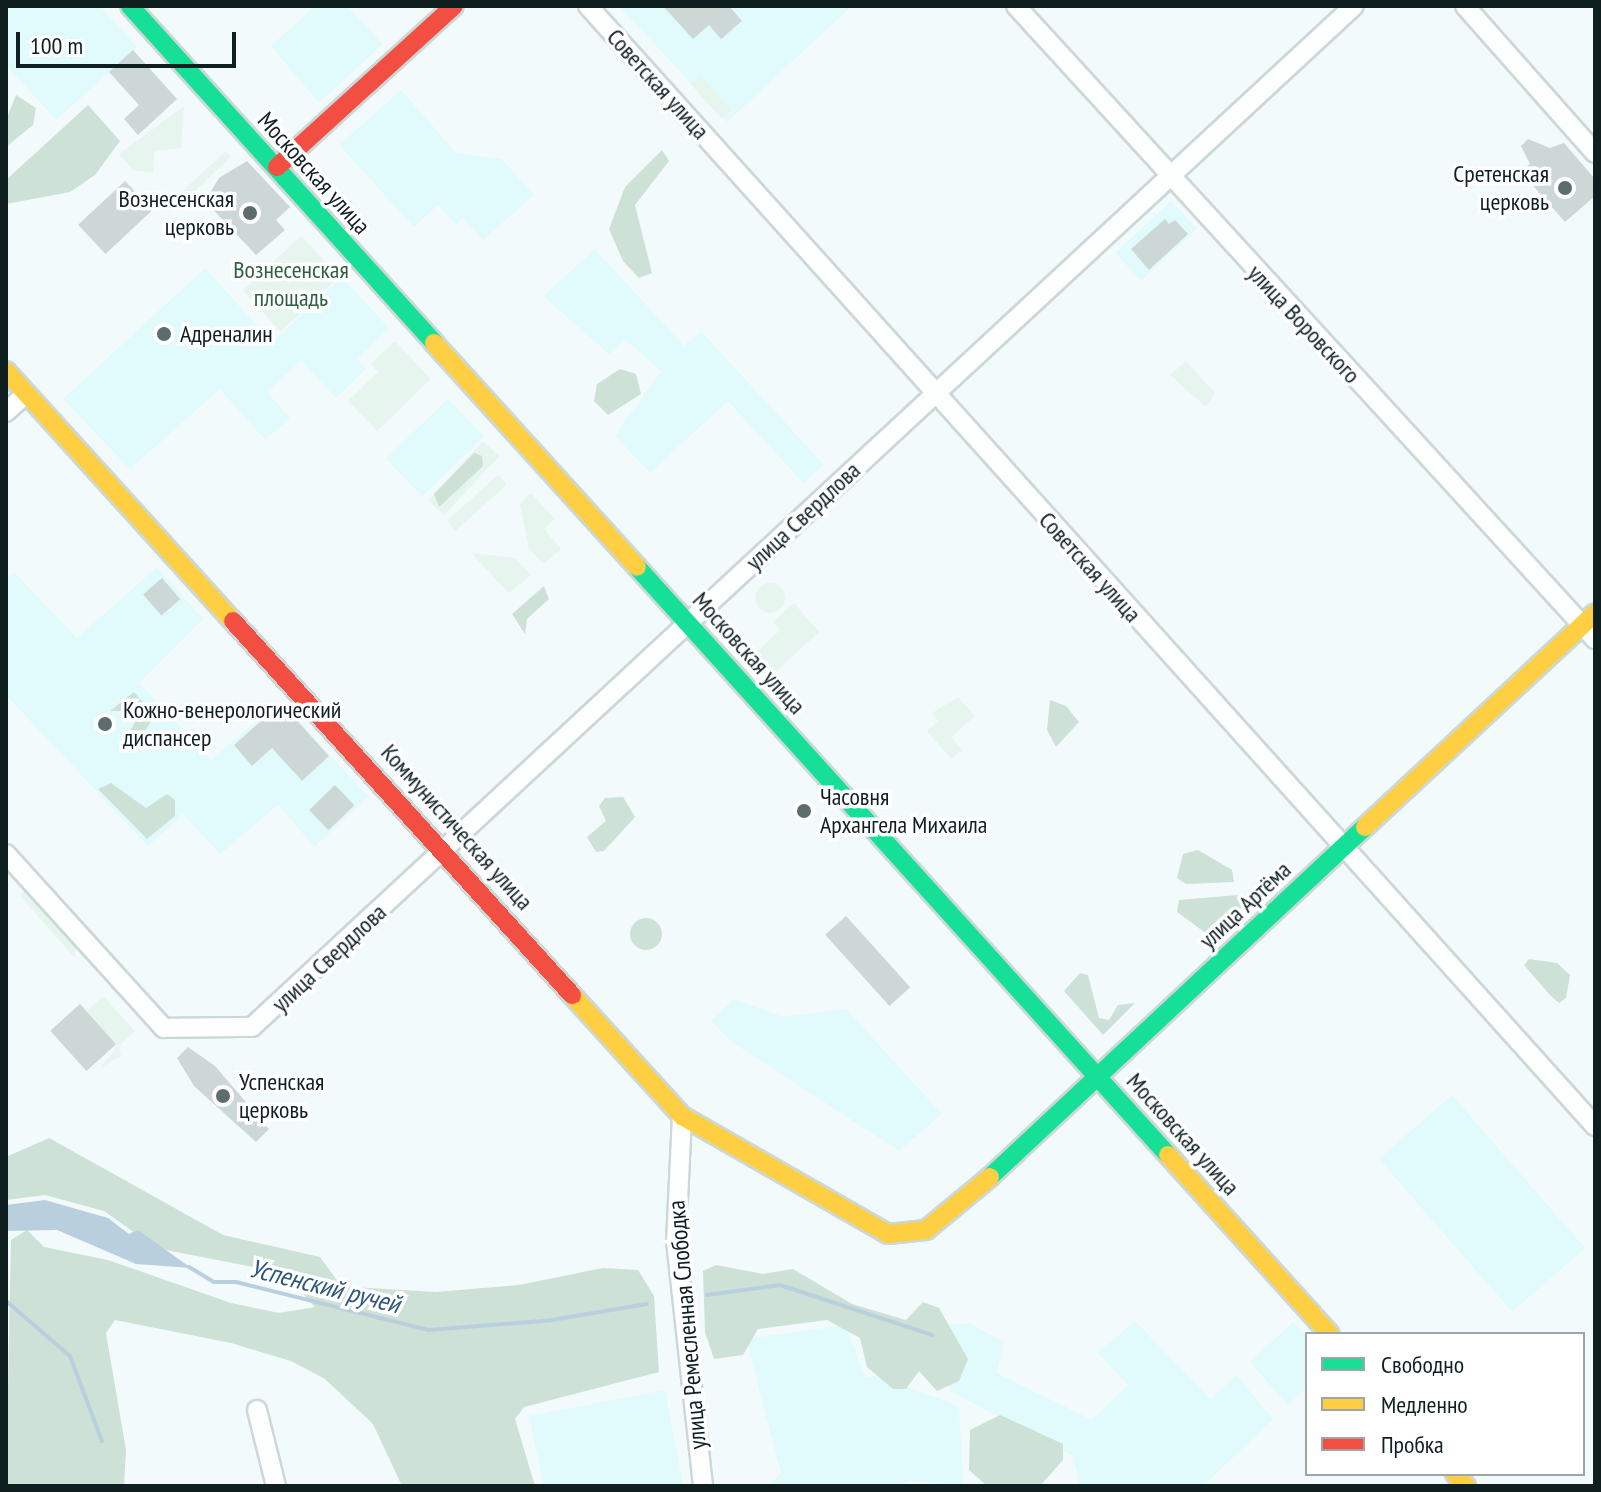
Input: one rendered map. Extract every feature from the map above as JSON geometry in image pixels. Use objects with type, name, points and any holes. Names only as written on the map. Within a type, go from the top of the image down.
[{"type":"street","name":"Московская улица","points":[[130,6],[1328,1332]]},
{"type":"street","points":[[277,167],[454,6]]},
{"type":"street","name":"Советская улица","points":[[588,6],[1341,848],[1595,1126]]},
{"type":"street","name":"улица Воровского","points":[[1016,6],[1170,179],[1588,619],[1595,639]]},
{"type":"street","name":"улица Свердлова","points":[[6,854],[164,1028],[252,1027],[1354,6]]},
{"type":"street","points":[[1465,6],[1595,153]]},
{"type":"street","name":"Коммунистическая улица","points":[[6,371],[446,850],[682,1116],[888,1234],[926,1230]]},
{"type":"street","points":[[6,412],[26,394]]},
{"type":"street","name":"улица Артёма","points":[[926,1230],[945,1219],[1588,619]]},
{"type":"street","name":"улица Ремесленная Слободка","points":[[682,1116],[676,1241],[703,1486]]},
{"type":"street","points":[[257,1410],[276,1486]]},
{"type":"shaded area","points":[[6,6],[100,6],[137,47],[56,120],[6,65]]},
{"type":"shaded area","points":[[315,6],[347,6],[383,44],[319,103],[271,46]]},
{"type":"shaded area","points":[[619,6],[852,6],[727,122]]},
{"type":"shaded area","points":[[401,90],[456,153],[502,159],[534,195],[483,240],[463,218],[456,225],[438,205],[414,227],[339,145]]},
{"type":"shaded area","points":[[1171,201],[1197,229],[1141,281],[1115,253]]},
{"type":"shaded area","points":[[595,249],[684,346],[701,331],[824,465],[803,483],[728,401],[650,473],[615,436],[661,371],[625,339],[609,354],[543,296]]},
{"type":"shaded area","points":[[205,268],[272,342],[342,277],[389,328],[357,359],[366,369],[336,398],[301,361],[267,392],[290,418],[265,440],[220,389],[130,469],[63,399]]},
{"type":"shaded area","points":[[448,399],[484,436],[422,496],[386,459]]},
{"type":"shaded area","points":[[157,567],[203,619],[139,683],[211,760],[280,701],[368,796],[315,847],[278,805],[220,854],[183,814],[148,846],[6,695],[6,579],[14,572],[77,638]]},
{"type":"shaded area","points":[[734,999],[783,1017],[846,1009],[942,1114],[899,1151],[732,1042],[711,1021]]},
{"type":"shaded area","points":[[1452,1095],[1585,1248],[1512,1312],[1379,1159]]},
{"type":"shaded area","points":[[45,1200],[108,1218],[129,1234],[138,1230],[191,1268],[136,1264],[57,1230],[6,1231],[6,1205]]},
{"type":"shaded area","points":[[1135,1321],[1211,1399],[1236,1375],[1273,1419],[1203,1486],[1080,1486],[1073,1456],[950,1391],[950,1325],[969,1323],[1004,1342],[997,1373],[1092,1420],[1128,1385],[1098,1353]]},
{"type":"shaded area","points":[[1293,1322],[1305,1335],[1305,1389],[1288,1405],[1250,1362]]},
{"type":"shaded area","points":[[845,1325],[865,1377],[902,1375],[906,1387],[959,1406],[963,1486],[909,1481],[901,1486],[768,1486],[781,1473],[746,1339]]},
{"type":"shaded area","points":[[665,1390],[683,1486],[544,1486],[529,1416]]},
{"type":"green space","points":[[700,75],[731,110],[722,119],[690,84]]},
{"type":"green space","points":[[16,95],[36,108],[33,125],[6,147],[6,120]]},
{"type":"green space","points":[[88,105],[120,141],[95,175],[70,192],[6,204],[6,180]]},
{"type":"green space","points":[[184,106],[181,148],[154,151],[153,172],[134,171],[119,154]]},
{"type":"green space","points":[[662,150],[669,161],[635,205],[652,273],[639,278],[623,261],[609,229],[625,187]]},
{"type":"green space","points":[[226,151],[231,157],[176,209],[169,203]]},
{"type":"green space","name":"Вознесенская площадь","points":[[301,236],[339,277],[281,332],[242,291]]},
{"type":"green space","points":[[395,341],[431,379],[377,431],[348,401],[378,372],[371,364]]},
{"type":"green space","points":[[1186,361],[1215,393],[1206,407],[1170,375]]},
{"type":"green space","points":[[620,369],[636,374],[641,394],[608,415],[594,401],[597,384]]},
{"type":"green space","points":[[483,441],[499,456],[444,515],[428,500]]},
{"type":"green space","points":[[474,453],[482,456],[483,466],[439,507],[434,494]]},
{"type":"green space","points":[[498,475],[507,485],[455,531],[447,521]]},
{"type":"green space","points":[[531,493],[555,519],[544,529],[561,549],[543,564],[529,549],[520,504]]},
{"type":"green space","points":[[471,553],[515,558],[531,575],[509,593]]},
{"type":"green space","points":[[770,583],[781,587],[785,598],[781,609],[770,613],[759,609],[755,598],[759,587]]},
{"type":"green space","points":[[544,586],[549,599],[527,619],[525,634],[512,614]]},
{"type":"green space","points":[[794,603],[819,632],[772,675],[754,655],[780,630],[773,622]]},
{"type":"green space","points":[[134,692],[155,716],[138,740],[128,735],[137,718],[131,711],[110,711]]},
{"type":"green space","points":[[958,697],[975,716],[951,737],[962,750],[951,759],[927,731],[938,721],[932,713]]},
{"type":"green space","points":[[1050,700],[1066,706],[1079,722],[1056,747],[1047,730]]},
{"type":"green space","points":[[111,783],[146,808],[167,794],[175,800],[175,816],[147,839],[98,789]]},
{"type":"green space","points":[[623,797],[635,817],[604,851],[596,852],[587,837],[606,821],[599,806],[605,798]]},
{"type":"green space","points":[[1198,850],[1232,870],[1234,882],[1186,884],[1177,878],[1183,854]]},
{"type":"green space","points":[[26,888],[76,945],[75,958],[20,896]]},
{"type":"green space","points":[[1250,894],[1245,905],[1207,934],[1177,912],[1179,900]]},
{"type":"green space","points":[[646,918],[658,922],[662,934],[658,946],[646,950],[634,946],[630,934],[634,922]]},
{"type":"green space","points":[[1529,959],[1557,963],[1570,975],[1566,998],[1559,1003],[1550,995],[1524,965]]},
{"type":"green space","points":[[1080,973],[1088,975],[1099,1018],[1109,1020],[1118,1005],[1135,1003],[1103,1035],[1064,991]]},
{"type":"green space","points":[[103,996],[135,1031],[119,1046],[121,1056],[100,1068],[118,1046],[87,1011]]},
{"type":"green space","points":[[49,1138],[223,1235],[320,1257],[336,1279],[352,1287],[436,1292],[519,1285],[603,1268],[638,1270],[654,1296],[659,1372],[524,1407],[515,1419],[535,1486],[402,1486],[373,1424],[325,1379],[291,1361],[231,1343],[115,1320],[106,1333],[126,1450],[124,1486],[6,1486],[11,1240],[27,1230],[44,1247],[108,1260],[231,1303],[279,1313],[315,1307],[295,1285],[253,1267],[156,1248],[104,1211],[45,1195],[6,1200],[6,1157]]},
{"type":"green space","points":[[716,1265],[763,1274],[793,1269],[852,1304],[906,1320],[923,1302],[939,1308],[968,1359],[959,1381],[937,1391],[919,1371],[906,1389],[893,1389],[867,1367],[860,1338],[827,1320],[758,1329],[743,1355],[714,1359],[705,1332],[703,1271]]},
{"type":"green space","points":[[1000,1415],[1063,1444],[1063,1460],[1040,1486],[987,1486],[969,1470],[970,1430]]},
{"type":"building","points":[[663,6],[729,6],[742,21],[721,39],[709,25],[693,39]]},
{"type":"building","points":[[133,50],[177,99],[138,135],[124,119],[139,105],[109,72]]},
{"type":"building","name":"Сретенская церковь","points":[[1528,139],[1550,148],[1564,143],[1595,179],[1595,196],[1565,222],[1521,172],[1530,164],[1521,146]]},
{"type":"building","name":"Вознесенская церковь","points":[[247,161],[290,207],[276,220],[285,230],[256,255],[205,201],[219,178]]},
{"type":"building","points":[[125,181],[152,210],[105,254],[78,225]]},
{"type":"building","points":[[1165,219],[1169,224],[1175,220],[1188,234],[1149,270],[1131,249]]},
{"type":"building","points":[[162,578],[180,599],[162,616],[143,594]]},
{"type":"building","points":[[281,703],[329,756],[302,781],[272,748],[252,766],[234,745]]},
{"type":"building","points":[[335,785],[354,805],[329,830],[309,810]]},
{"type":"building","points":[[846,916],[910,987],[889,1006],[825,935]]},
{"type":"building","points":[[80,1004],[116,1044],[86,1071],[50,1031]]},
{"type":"building","name":"Успенская церковь","points":[[188,1047],[215,1066],[269,1129],[256,1142],[194,1086],[177,1058]]},
{"type":"waterway","name":"Успенский ручей","points":[[189,1267],[214,1282],[236,1282],[429,1330],[552,1320],[647,1304]]},
{"type":"waterway","name":"Успенский ручей","points":[[707,1295],[780,1285],[932,1335]]},
{"type":"waterway","points":[[6,1301],[70,1356],[102,1441]]},
{"type":"traffic: fast","points":[[130,6],[434,343]]},
{"type":"traffic: fast","points":[[637,567],[1168,1155]]},
{"type":"traffic: fast","points":[[990,1177],[1365,827]]},
{"type":"traffic: slow","points":[[434,343],[637,567]]},
{"type":"traffic: slow","points":[[6,371],[233,621]]},
{"type":"traffic: slow","points":[[1365,827],[1595,613]]},
{"type":"traffic: slow","points":[[572,995],[682,1116],[888,1234],[926,1230],[990,1177]]},
{"type":"traffic: slow","points":[[1168,1155],[1328,1332]]},
{"type":"traffic: slow","points":[[1457,1476],[1466,1486]]},
{"type":"traffic: jam","points":[[277,167],[454,6]]},
{"type":"traffic: jam","points":[[233,621],[572,995]]},
{"type":"place","name":"Сретенская церковь","points":[[1565,188]]},
{"type":"place","name":"Вознесенская церковь","points":[[250,213]]},
{"type":"place","name":"Адреналин","points":[[164,334]]},
{"type":"place","name":"Кожно-венерологический диспансер","points":[[105,724]]},
{"type":"place","name":"Часовня Архангела Михаила","points":[[804,811]]},
{"type":"place","name":"Успенская церковь","points":[[223,1096]]}]
